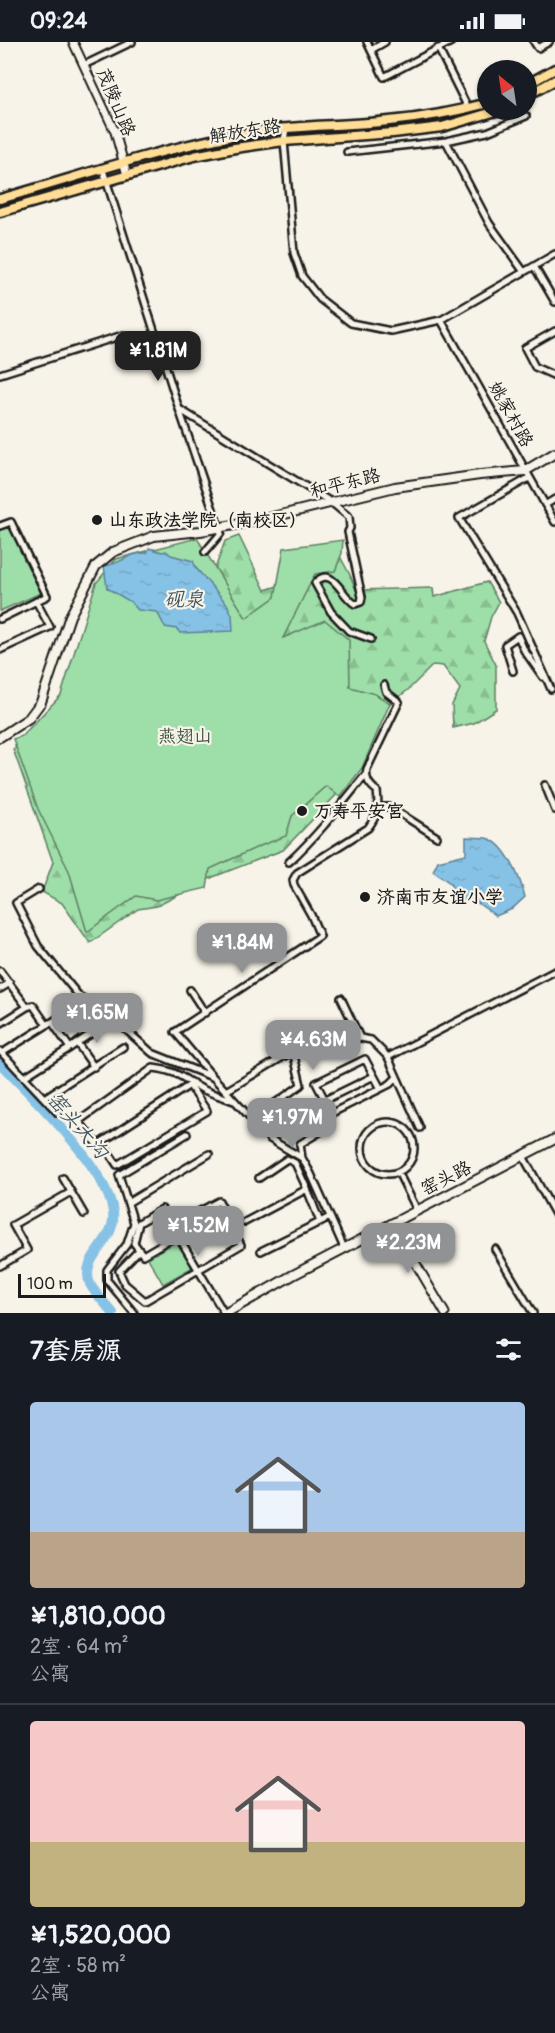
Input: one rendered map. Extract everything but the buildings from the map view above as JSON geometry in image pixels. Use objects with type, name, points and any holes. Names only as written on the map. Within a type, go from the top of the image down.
[{"type":"main road","points":[[537,79],[555,69]]},
{"type":"main road","points":[[537,90],[555,80]]},
{"type":"main road","name":"解放东路","points":[[0,199],[199,142],[286,128],[387,122],[452,113],[477,106]]},
{"type":"main road","name":"解放东路","points":[[0,212],[194,156],[284,141],[393,134],[442,127],[477,117]]},
{"type":"main road","points":[[527,474],[555,453]]},
{"type":"main road","name":"和平东路","points":[[0,737],[28,718],[40,702],[70,616],[96,566],[113,552],[154,536],[200,531],[256,520],[395,487],[527,474]]},
{"type":"main road","name":"窑头路","points":[[225,1313],[344,1248],[555,1139]]},
{"type":"street","name":"茂陵山路","points":[[73,42],[115,132],[128,175]]},
{"type":"street","points":[[84,65],[132,42]]},
{"type":"street","points":[[367,42],[384,77],[451,42]]},
{"type":"street","points":[[371,50],[385,42]]},
{"type":"street","points":[[534,42],[538,48],[549,42]]},
{"type":"street","points":[[438,48],[468,108]]},
{"type":"street","points":[[347,152],[446,141],[487,132],[516,120]]},
{"type":"street","points":[[286,128],[284,141],[294,253],[302,276],[321,299],[351,323],[391,331],[441,320],[555,254]]},
{"type":"street","points":[[446,141],[489,223],[524,272]]},
{"type":"street","points":[[103,170],[221,533],[205,552]]},
{"type":"street","points":[[534,266],[555,302]]},
{"type":"street","name":"姚家村路","points":[[441,320],[555,522]]},
{"type":"street","points":[[555,331],[525,348],[535,367],[555,376]]},
{"type":"street","points":[[0,374],[123,335]]},
{"type":"street","points":[[179,409],[331,502],[349,517],[348,532],[362,597],[361,602],[355,604],[349,600],[332,578],[327,576],[320,578],[315,583],[331,612],[350,631],[371,639]]},
{"type":"street","points":[[527,474],[459,518],[517,613],[553,688]]},
{"type":"street","points":[[545,505],[555,499]]},
{"type":"street","points":[[0,526],[11,522],[47,596],[0,619]]},
{"type":"street","points":[[0,650],[50,627],[36,601]]},
{"type":"street","points":[[513,671],[505,645],[518,636],[524,650],[553,688]]},
{"type":"street","points":[[289,862],[332,818],[366,774],[399,702],[386,692],[384,685]]},
{"type":"street","points":[[302,1158],[270,1139],[175,1032],[320,936],[293,880],[297,873],[368,828],[376,819],[379,807],[377,791],[369,784],[366,774]]},
{"type":"street","points":[[545,785],[555,810]]},
{"type":"street","points":[[379,807],[390,807],[437,837]]},
{"type":"street","points":[[39,888],[16,903],[38,946],[79,996],[105,1011],[152,1053],[213,1077]]},
{"type":"street","points":[[0,971],[27,1007]]},
{"type":"street","points":[[388,1058],[555,971]]},
{"type":"street","points":[[0,989],[10,983]]},
{"type":"street","points":[[190,990],[205,1012]]},
{"type":"street","points":[[341,998],[360,1038],[371,1040],[388,1058],[420,1128]]},
{"type":"street","points":[[0,1024],[33,1005],[70,1047]]},
{"type":"street","points":[[58,1113],[1,1052],[78,1005]]},
{"type":"street","points":[[24,1077],[104,1025]]},
{"type":"street","points":[[252,1119],[301,1085],[290,1039]]},
{"type":"street","points":[[77,1042],[94,1067]]},
{"type":"street","points":[[44,1098],[123,1047]]},
{"type":"street","points":[[226,1091],[292,1050]]},
{"type":"street","points":[[374,1076],[325,1100],[316,1083],[365,1059],[380,1087]]},
{"type":"street","points":[[192,1084],[97,1145],[79,1120],[153,1068],[172,1070],[192,1084],[236,1102]]},
{"type":"street","points":[[344,1248],[302,1158],[300,1144],[320,1132],[320,1119],[390,1084],[397,1077]]},
{"type":"street","points":[[102,1142],[117,1166],[207,1111],[192,1084]]},
{"type":"street","points":[[392,1122],[400,1125],[412,1137],[414,1145],[411,1161],[398,1172],[389,1174],[373,1169],[363,1154],[362,1146],[369,1130],[376,1125],[392,1122]]},
{"type":"street","points":[[134,1313],[107,1280],[106,1270],[127,1244],[134,1223],[119,1175],[188,1134]]},
{"type":"street","points":[[129,1202],[209,1154]]},
{"type":"street","points":[[523,1156],[555,1214]]},
{"type":"street","points":[[259,1178],[287,1159],[295,1163],[320,1222]]},
{"type":"street","points":[[398,1172],[417,1210]]},
{"type":"street","points":[[63,1178],[84,1214]]},
{"type":"street","points":[[245,1222],[307,1189]]},
{"type":"street","points":[[0,1266],[27,1250],[13,1225],[71,1192]]},
{"type":"street","points":[[139,1250],[119,1271],[125,1284],[145,1301],[241,1245],[219,1201],[172,1226]]},
{"type":"street","points":[[177,1235],[143,1255],[134,1243],[139,1223],[162,1209],[225,1313]]},
{"type":"street","points":[[261,1251],[330,1217]]},
{"type":"street","points":[[392,1223],[445,1313]]},
{"type":"street","points":[[495,1249],[533,1313]]},
{"type":"green space","points":[[12,520],[48,590],[0,611],[0,524]]},
{"type":"green space","name":"燕翅山","points":[[239,536],[265,590],[284,584],[335,547],[356,590],[433,588],[434,597],[487,582],[499,602],[491,617],[484,641],[496,665],[496,709],[474,723],[453,728],[452,705],[460,689],[443,666],[433,665],[408,690],[383,709],[340,791],[283,850],[213,877],[157,906],[138,909],[90,943],[62,903],[42,892],[53,862],[13,749],[65,723],[215,569],[225,541]]},
{"type":"green space","name":"燕翅山","points":[[197,538],[246,618],[275,597],[284,548],[343,540],[342,553],[335,571],[315,574],[283,638],[325,620],[349,640],[350,687],[375,694],[390,703],[362,768],[340,797],[326,786],[292,816],[286,836],[210,869],[207,888],[156,900],[136,896],[87,932],[69,871],[38,809],[13,739],[22,736],[61,695],[96,583],[116,559]]},
{"type":"green space","points":[[177,1241],[193,1267],[163,1284],[148,1258]]},
{"type":"water","name":"砚泉","points":[[149,548],[166,551],[171,555],[193,561],[196,568],[227,604],[232,615],[233,631],[180,633],[177,629],[165,627],[157,612],[138,610],[131,602],[107,588],[104,566],[135,554],[147,553]]},
{"type":"water","points":[[466,837],[486,838],[493,841],[512,863],[525,897],[512,909],[496,916],[476,902],[457,900],[450,883],[433,871],[438,861],[466,854]]},
{"type":"waterway","name":"窑头大沟","points":[[0,1063],[66,1133],[83,1154],[108,1194],[113,1212],[113,1223],[105,1241],[93,1257],[88,1274],[92,1288],[113,1313]]},
{"type":"place","name":"山东政法学院（南校区）","points":[[97,520]]},
{"type":"place","name":"万寿平安宫","points":[[302,811]]},
{"type":"place","name":"济南市友谊小学","points":[[365,897]]}]
